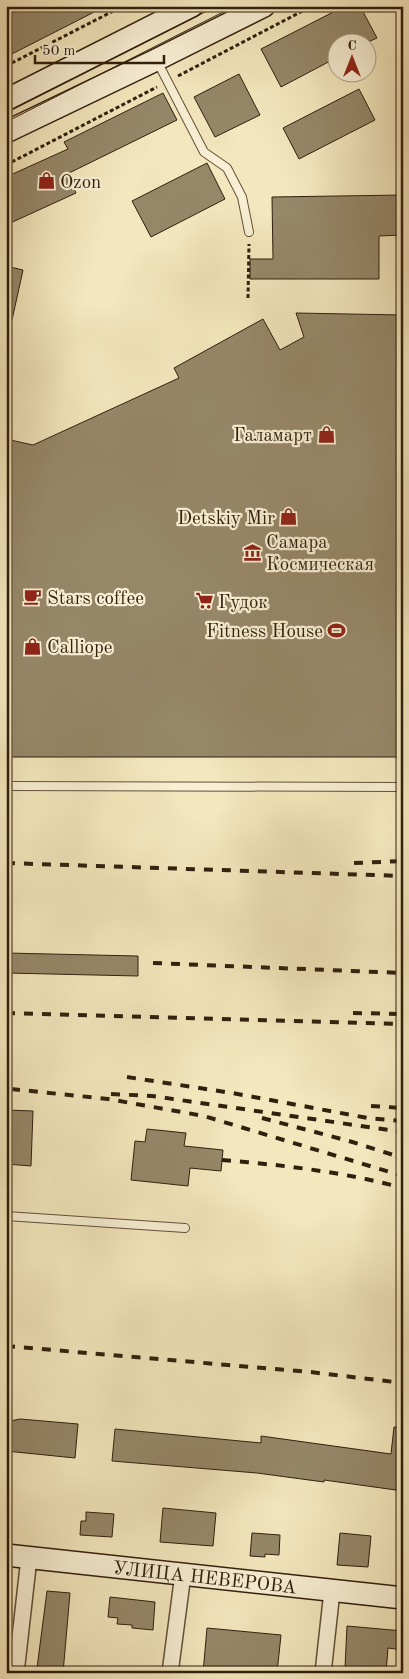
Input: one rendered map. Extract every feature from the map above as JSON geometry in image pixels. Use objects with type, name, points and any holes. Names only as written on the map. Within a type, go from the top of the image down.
[{"type":"main road","points":[[6,100],[192,6]]},
{"type":"main road","points":[[6,132],[264,6]]},
{"type":"main road","name":"УЛИЦА НЕВЕРОВА","points":[[6,1555],[403,1598]]},
{"type":"street","points":[[16,1673],[29,1558]]},
{"type":"street","points":[[170,1673],[183,1574]]},
{"type":"street","points":[[323,1673],[332,1591]]},
{"type":"lane","points":[[156,60],[204,152],[227,168],[242,197],[249,232]]},
{"type":"lane","points":[[6,786],[403,788]]},
{"type":"lane","points":[[6,1216],[185,1228]]},
{"type":"path","points":[[6,66],[123,6]]},
{"type":"path","points":[[248,298],[249,232]]},
{"type":"building","points":[[25,6],[106,6],[6,57],[6,16]]},
{"type":"building","points":[[345,6],[360,6],[374,32],[326,32],[326,63],[281,87],[261,49]]},
{"type":"building","points":[[239,74],[260,115],[215,137],[194,97]]},
{"type":"building","points":[[359,89],[375,120],[299,159],[283,128]]},
{"type":"building","points":[[163,93],[177,120],[67,174],[76,193],[6,225],[6,177],[68,149],[64,142]]},
{"type":"building","points":[[207,163],[225,199],[151,237],[132,201]]},
{"type":"building","points":[[403,195],[403,235],[379,236],[379,279],[250,279],[250,259],[273,259],[272,197]]},
{"type":"building","points":[[6,266],[23,270],[12,320],[6,319]]},
{"type":"building","name":"Гудок","points":[[296,313],[403,315],[403,757],[6,757],[6,439],[33,445],[179,378],[174,368],[263,319],[280,350],[304,337]]},
{"type":"building","points":[[6,953],[138,956],[138,976],[6,973]]},
{"type":"building","points":[[6,1110],[33,1111],[31,1166],[6,1164]]},
{"type":"building","points":[[147,1129],[186,1133],[184,1146],[223,1150],[221,1171],[190,1168],[188,1186],[131,1180],[135,1141],[145,1142]]},
{"type":"building","points":[[20,1419],[78,1424],[75,1458],[6,1451],[6,1422]]},
{"type":"building","points":[[394,1427],[403,1428],[403,1491],[257,1473],[112,1461],[115,1429],[261,1443],[261,1436],[391,1454]]},
{"type":"building","points":[[163,1508],[216,1513],[213,1546],[160,1542]]},
{"type":"building","points":[[86,1512],[114,1514],[112,1537],[80,1535],[81,1521],[86,1521]]},
{"type":"building","points":[[252,1533],[280,1535],[279,1555],[265,1554],[265,1557],[250,1556]]},
{"type":"building","points":[[340,1533],[371,1536],[368,1567],[337,1565]]},
{"type":"building","points":[[47,1591],[70,1593],[63,1673],[49,1673],[50,1670],[37,1668]]},
{"type":"building","points":[[110,1597],[155,1602],[153,1630],[117,1624],[118,1618],[108,1617]]},
{"type":"building","points":[[347,1626],[403,1631],[403,1650],[388,1648],[386,1673],[362,1673],[363,1670],[345,1668]]},
{"type":"building","points":[[207,1628],[281,1635],[277,1673],[203,1673]]},
{"type":"tram line","points":[[6,112],[217,6]]},
{"type":"tram line","points":[[6,122],[235,6]]},
{"type":"railway","points":[[354,863],[403,861]]},
{"type":"railway","points":[[6,863],[403,876]]},
{"type":"railway","points":[[153,963],[403,973]]},
{"type":"railway","points":[[397,983],[403,983]]},
{"type":"railway","points":[[6,1013],[403,1024]]},
{"type":"railway","points":[[353,1013],[403,1014]]},
{"type":"railway","points":[[127,1077],[232,1093],[368,1118],[403,1121]]},
{"type":"railway","points":[[11,1089],[108,1099],[204,1116],[403,1176]]},
{"type":"railway","points":[[111,1094],[152,1096],[403,1132]]},
{"type":"railway","points":[[371,1106],[403,1108]]},
{"type":"railway","points":[[262,1118],[349,1141],[403,1158]]},
{"type":"railway","points":[[222,1160],[313,1170],[381,1182],[403,1188]]},
{"type":"railway","points":[[6,1346],[310,1372],[403,1383]]},
{"type":"place","name":"Ozon","points":[[46,181]]},
{"type":"place","name":"Галамарт","points":[[326,434]]},
{"type":"place","name":"Detskiy Mir","points":[[289,517]]},
{"type":"place","name":"Самара Космическая","points":[[252,552]]},
{"type":"place","name":"Stars coffee","points":[[33,597]]},
{"type":"place","name":"Гудок","points":[[204,601]]},
{"type":"place","name":"Fitness House","points":[[337,630]]},
{"type":"place","name":"Calliope","points":[[33,646]]}]
